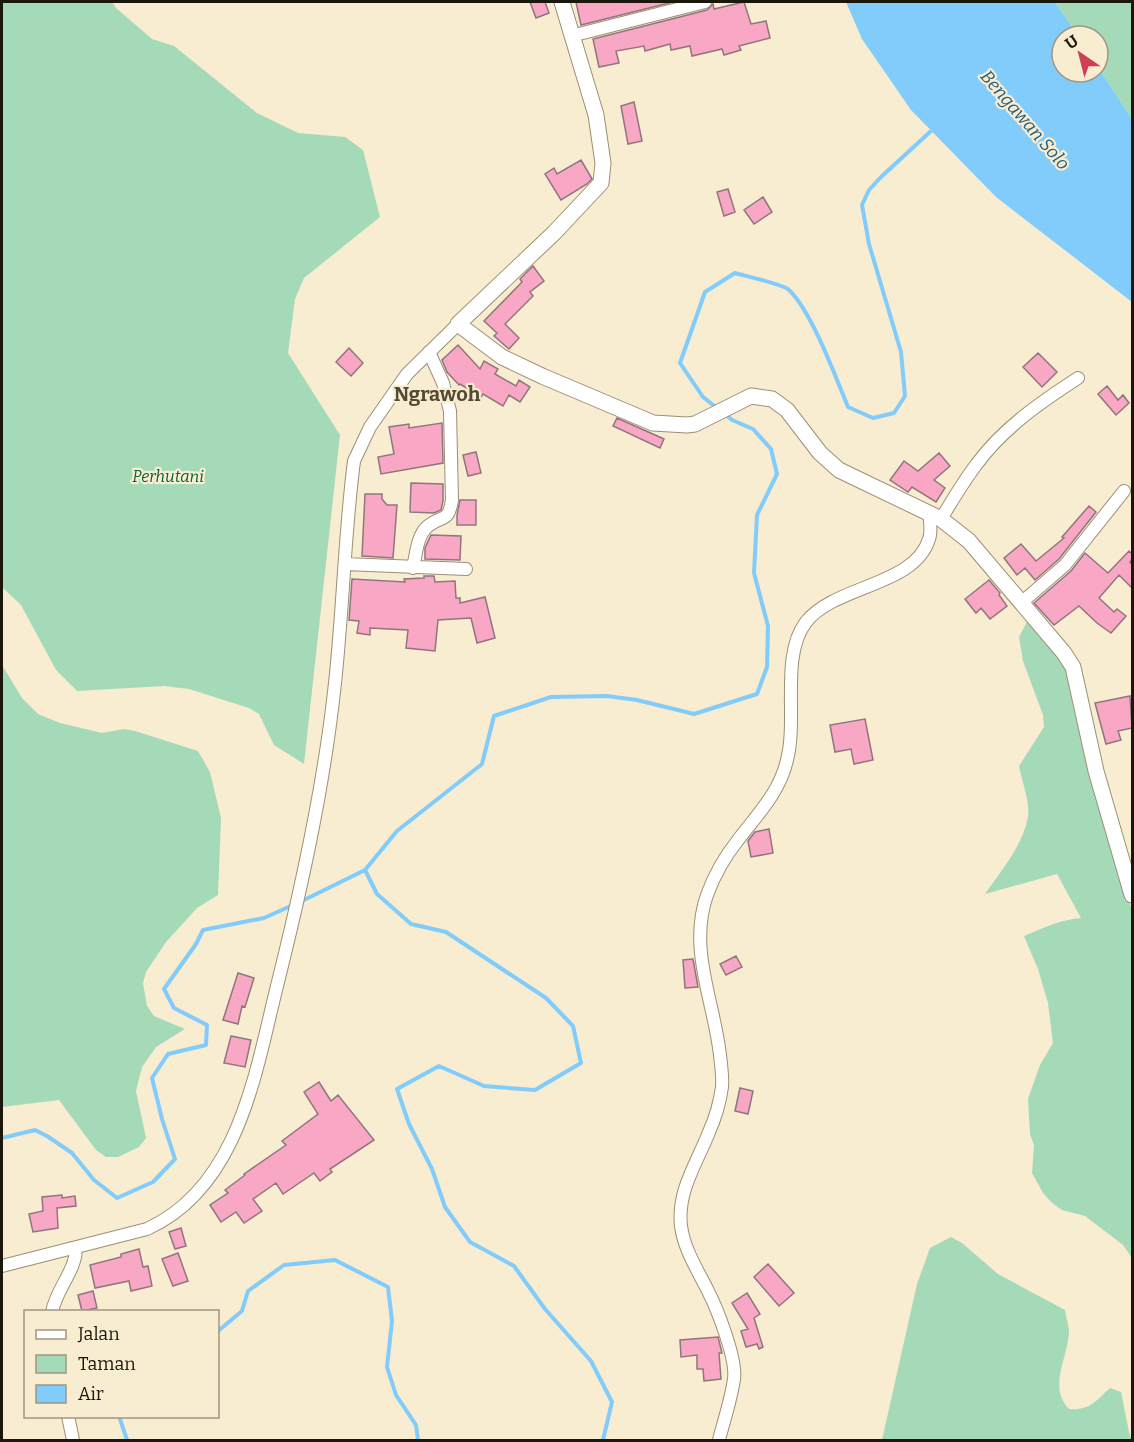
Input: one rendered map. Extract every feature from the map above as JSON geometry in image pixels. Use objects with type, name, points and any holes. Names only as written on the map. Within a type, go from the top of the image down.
[{"type":"street","points":[[2,1266],[147,1229],[173,1214],[194,1197],[224,1154],[239,1124],[258,1068],[295,912],[321,782],[334,692],[350,491],[356,454],[370,427],[407,374],[554,232],[601,183],[603,163],[596,115],[562,2]]},
{"type":"street","points":[[571,36],[705,2]]},
{"type":"street","points":[[458,324],[502,357],[652,423],[695,424],[751,396],[772,399],[787,410],[820,453],[838,470],[935,516],[969,542],[1064,653],[1073,667],[1096,771],[1130,878],[1132,895]]},
{"type":"street","points":[[412,568],[423,533],[428,526],[446,518],[450,513],[452,500],[450,411],[443,383],[429,352]]},
{"type":"street","points":[[719,1440],[735,1377],[721,1322],[684,1244],[681,1221],[685,1188],[710,1130],[722,1086],[719,1047],[701,959],[703,916],[708,894],[735,843],[780,784],[788,759],[792,719],[791,663],[793,650],[796,639],[807,621],[837,598],[913,564],[929,541],[935,516],[977,463],[1000,438],[1034,408],[1078,378]]},
{"type":"street","points":[[1021,603],[1065,565],[1124,491]]},
{"type":"street","points":[[345,564],[466,569]]},
{"type":"street","points":[[52,1310],[74,1262],[76,1248]]},
{"type":"street","points":[[68,1418],[73,1440]]},
{"type":"green space","name":"Perhutani","points":[[2,2],[112,2],[152,39],[174,46],[257,113],[298,133],[345,137],[363,150],[380,217],[304,278],[295,299],[288,353],[340,435],[304,764],[274,745],[259,714],[249,708],[189,689],[164,686],[77,691],[56,670],[21,605],[2,587]]},
{"type":"green space","points":[[1055,2],[1132,2],[1132,119],[1109,84],[1110,24],[1070,24]]},
{"type":"green space","points":[[1028,620],[1068,669],[1122,881],[1132,910],[1132,1258],[1123,1245],[1085,1216],[1062,1210],[1052,1203],[1043,1193],[1032,1173],[1034,1145],[1030,1134],[1028,1099],[1040,1065],[1053,1043],[1048,1003],[1038,969],[1024,936],[1059,922],[1081,918],[1057,874],[985,894],[1011,857],[1025,827],[1028,805],[1019,766],[1044,727],[1043,715],[1023,661],[1019,637]]},
{"type":"green space","points":[[2,665],[22,698],[38,714],[60,723],[102,733],[124,729],[135,731],[198,751],[210,772],[221,818],[218,895],[197,908],[166,942],[146,972],[143,983],[147,1006],[154,1016],[185,1029],[156,1047],[142,1067],[136,1091],[146,1138],[139,1147],[118,1157],[106,1157],[96,1150],[59,1100],[2,1107]]},
{"type":"green space","points":[[951,1237],[962,1243],[998,1274],[1065,1310],[1069,1333],[1059,1382],[1063,1401],[1069,1409],[1076,1409],[1092,1404],[1110,1388],[1121,1392],[1132,1440],[882,1440],[917,1284],[930,1248]]},
{"type":"water","name":"Bengawan Solo","points":[[846,2],[1055,2],[1070,24],[1050,24],[1050,84],[1109,84],[1132,119],[1132,302],[996,197],[911,110],[862,39]]},
{"type":"building","points":[[530,2],[545,2],[549,13],[536,18]]},
{"type":"building","points":[[576,2],[673,2],[581,25]]},
{"type":"building","points":[[744,2],[751,24],[766,21],[770,38],[739,46],[741,50],[724,55],[722,49],[692,56],[690,46],[671,50],[670,44],[645,51],[644,46],[616,51],[619,63],[599,67],[593,39],[707,10],[713,4],[714,9]]},
{"type":"building","points":[[634,102],[642,141],[628,144],[621,106]]},
{"type":"building","points":[[581,160],[592,179],[561,200],[545,174],[554,168],[557,174]]},
{"type":"building","points":[[728,189],[735,212],[724,216],[717,192]]},
{"type":"building","points":[[763,197],[772,212],[754,224],[744,210]]},
{"type":"building","points":[[533,266],[544,281],[530,292],[533,296],[505,324],[519,338],[509,349],[494,336],[497,333],[484,321],[522,282],[520,279]]},
{"type":"building","points":[[458,345],[480,369],[484,361],[498,369],[495,374],[516,386],[519,380],[530,387],[520,402],[509,395],[503,406],[483,394],[481,397],[459,385],[447,372],[442,360]]},
{"type":"building","points":[[349,348],[363,363],[351,376],[336,362]]},
{"type":"building","points":[[1038,353],[1057,372],[1042,387],[1023,367]]},
{"type":"building","points":[[1107,386],[1118,400],[1123,395],[1129,403],[1116,415],[1098,394]]},
{"type":"building","points":[[617,418],[664,439],[660,448],[613,426]]},
{"type":"building","points":[[442,423],[443,463],[381,474],[378,457],[394,454],[389,427],[409,424],[409,428]]},
{"type":"building","points":[[476,452],[481,473],[468,476],[463,455]]},
{"type":"building","points":[[939,453],[950,466],[934,480],[945,488],[936,502],[912,487],[908,492],[890,480],[904,461],[918,471]]},
{"type":"building","points":[[411,483],[443,484],[441,510],[434,513],[410,512]]},
{"type":"building","points":[[365,494],[382,494],[382,499],[387,505],[397,505],[393,558],[362,556]]},
{"type":"building","points":[[460,500],[476,500],[476,525],[457,525]]},
{"type":"building","points":[[1089,506],[1096,512],[1059,559],[1035,580],[1025,568],[1017,575],[1004,558],[1021,544],[1036,561],[1064,538],[1062,537]]},
{"type":"building","points":[[431,535],[461,536],[460,560],[425,559],[425,548]]},
{"type":"building","points":[[1129,551],[1132,554],[1130,562],[1132,588],[1119,575],[1099,598],[1114,612],[1117,609],[1126,616],[1111,633],[1079,606],[1054,625],[1034,603],[1071,571],[1085,553],[1108,573]]},
{"type":"building","points":[[424,576],[434,576],[435,582],[455,581],[456,598],[460,598],[460,603],[485,597],[495,638],[477,643],[471,618],[438,620],[435,651],[406,648],[408,630],[370,628],[370,635],[357,633],[359,621],[349,620],[352,579],[405,582],[404,579],[424,578]]},
{"type":"building","points":[[989,580],[1007,606],[990,619],[981,608],[976,613],[965,599]]},
{"type":"building","points":[[1130,696],[1132,728],[1118,731],[1121,740],[1106,744],[1095,703]]},
{"type":"building","points":[[865,719],[873,760],[854,764],[851,749],[835,752],[830,725]]},
{"type":"building","points":[[769,829],[773,853],[751,857],[748,841],[755,832]]},
{"type":"building","points":[[736,956],[742,967],[726,975],[720,964]]},
{"type":"building","points":[[693,959],[698,987],[685,988],[683,960]]},
{"type":"building","points":[[238,973],[254,978],[245,1007],[242,1006],[238,1024],[223,1020]]},
{"type":"building","points":[[231,1036],[251,1040],[245,1067],[224,1063]]},
{"type":"building","points":[[319,1082],[331,1101],[338,1095],[374,1140],[330,1169],[332,1172],[320,1181],[314,1173],[283,1194],[276,1183],[253,1199],[262,1211],[244,1223],[236,1212],[221,1222],[210,1205],[228,1193],[225,1190],[244,1174],[286,1145],[282,1141],[318,1114],[304,1092]]},
{"type":"building","points":[[740,1088],[753,1091],[748,1114],[735,1111]]},
{"type":"building","points":[[62,1195],[62,1198],[75,1196],[76,1206],[57,1208],[58,1228],[33,1232],[29,1214],[43,1211],[42,1197]]},
{"type":"building","points":[[181,1228],[186,1246],[175,1249],[169,1232]]},
{"type":"building","points":[[139,1249],[143,1267],[148,1266],[152,1286],[131,1291],[129,1281],[95,1288],[90,1265],[121,1257],[121,1254]]},
{"type":"building","points":[[178,1253],[188,1281],[173,1286],[162,1259]]},
{"type":"building","points":[[768,1264],[794,1293],[779,1306],[754,1277]]},
{"type":"building","points":[[93,1291],[97,1308],[82,1310],[78,1295]]},
{"type":"building","points":[[747,1293],[760,1314],[754,1318],[763,1347],[759,1349],[757,1344],[746,1347],[741,1331],[748,1329],[732,1303]]},
{"type":"building","points":[[718,1337],[722,1353],[719,1353],[721,1379],[704,1381],[703,1369],[697,1369],[697,1355],[681,1357],[680,1340]]},
{"type":"waterway","points":[[717,408],[703,397],[680,363],[705,292],[735,273],[785,288],[798,300],[822,345],[848,407],[873,418],[894,413],[905,396],[901,352],[869,244],[862,205],[869,190],[881,177],[931,131]]},
{"type":"waterway","points":[[300,902],[365,870],[397,831],[482,764],[494,716],[551,697],[607,696],[637,700],[694,714],[757,694],[767,667],[768,626],[754,573],[757,515],[777,474],[771,449],[753,429],[732,420],[725,414]]},
{"type":"waterway","points":[[365,870],[377,894],[411,924],[446,932],[546,998],[573,1026],[581,1063],[535,1090],[484,1086],[439,1066],[397,1089],[409,1124],[432,1169],[445,1207],[470,1242],[514,1266],[545,1309],[591,1361],[612,1402],[603,1440]]},
{"type":"waterway","points":[[2,1138],[35,1130],[47,1136],[72,1153],[94,1180],[117,1198],[153,1182],[175,1159],[152,1078],[168,1054],[206,1045],[207,1025],[174,1008],[164,989],[196,944],[203,930],[264,918],[293,905]]},
{"type":"waterway","points":[[219,1330],[242,1311],[248,1291],[284,1265],[335,1260],[388,1287],[392,1321],[387,1367],[396,1395],[416,1425],[418,1440]]},
{"type":"waterway","points":[[120,1418],[127,1440]]},
{"type":"district","name":"Ngrawoh","points":[[437,394]]}]
